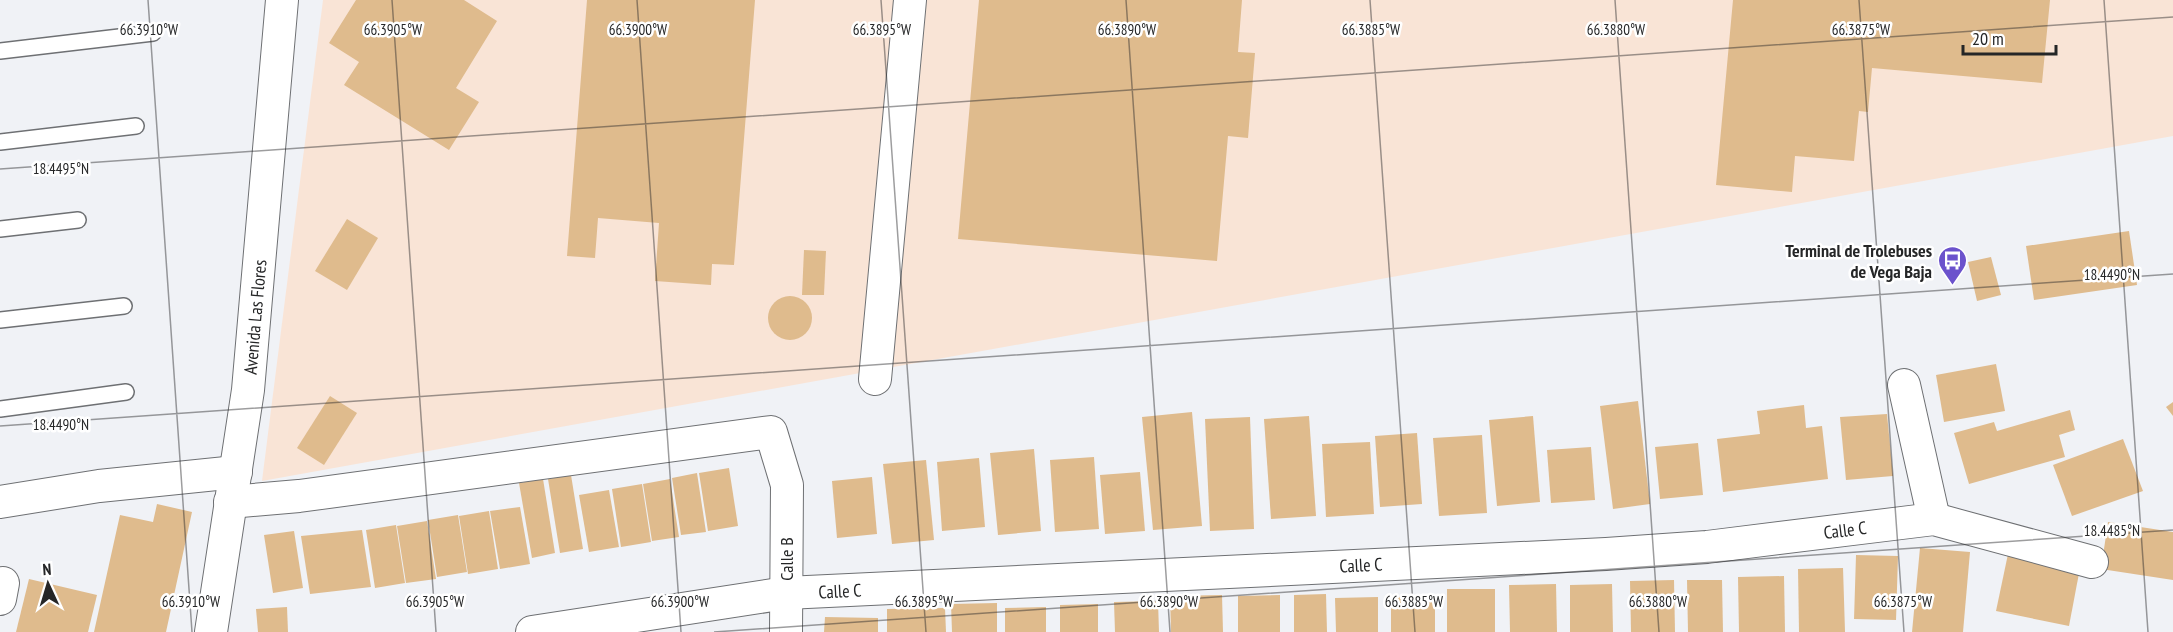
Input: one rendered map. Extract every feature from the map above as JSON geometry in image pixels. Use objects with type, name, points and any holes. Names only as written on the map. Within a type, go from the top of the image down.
[{"type":"street","name":"Avenida Las Flores","points":[[211,632],[248,390],[282,0]]},
{"type":"street","points":[[875,379],[910,0]]},
{"type":"street","points":[[1904,385],[1934,519],[2092,562]]},
{"type":"street","name":"Calle B","points":[[233,487],[299,496],[771,432],[787,485],[786,632]]},
{"type":"street","points":[[0,502],[99,486],[233,487]]},
{"type":"street","name":"Calle C","points":[[532,632],[786,593],[1606,554],[1707,547],[1934,519]]},
{"type":"lane","points":[[0,51],[153,33]]},
{"type":"lane","points":[[0,142],[136,126]]},
{"type":"lane","points":[[0,229],[78,220]]},
{"type":"lane","points":[[0,320],[124,306]]},
{"type":"lane","points":[[0,409],[126,392]]},
{"type":"shaded area","points":[[323,0],[2173,0],[2173,136],[262,481]]},
{"type":"building","points":[[356,0],[464,0],[497,21],[456,88],[479,102],[449,150],[344,85],[359,62],[329,43]]},
{"type":"building","points":[[587,0],[755,0],[734,265],[712,264],[711,285],[655,281],[659,223],[598,218],[595,258],[567,256]]},
{"type":"building","points":[[979,0],[1242,0],[1238,52],[1255,53],[1248,138],[1228,136],[1217,261],[958,239]]},
{"type":"building","points":[[1733,0],[2050,0],[2042,83],[1872,68],[1868,112],[1859,111],[1854,161],[1795,156],[1792,192],[1716,185]]},
{"type":"building","points":[[347,219],[378,238],[347,290],[315,271]]},
{"type":"building","points":[[2129,231],[2137,285],[2034,300],[2026,246]]},
{"type":"building","points":[[804,250],[826,251],[824,295],[802,295]]},
{"type":"building","points":[[1991,257],[2001,295],[1977,301],[1968,262]]},
{"type":"building","points":[[790,296],[805,303],[812,318],[805,333],[790,340],[775,333],[768,318],[775,303]]},
{"type":"building","points":[[1996,364],[2005,411],[1944,422],[1936,375]]},
{"type":"building","points":[[330,396],[357,413],[324,465],[297,448]]},
{"type":"building","points":[[1638,401],[1650,504],[1613,509],[1600,406]]},
{"type":"building","points":[[2173,402],[2173,416],[2166,407]]},
{"type":"building","points":[[1804,405],[1806,428],[1822,426],[1828,479],[1723,492],[1717,439],[1760,434],[1757,411]]},
{"type":"building","points":[[2070,410],[2075,430],[2059,435],[2065,457],[1969,484],[1954,433],[1994,422],[1997,431]]},
{"type":"building","points":[[1192,412],[1202,526],[1153,530],[1142,417]]},
{"type":"building","points":[[1887,414],[1893,476],[1846,480],[1840,417]]},
{"type":"building","points":[[1309,416],[1316,516],[1271,519],[1264,419]]},
{"type":"building","points":[[1533,416],[1540,502],[1497,506],[1489,420]]},
{"type":"building","points":[[1250,417],[1254,529],[1210,531],[1205,419]]},
{"type":"building","points":[[1417,433],[1422,504],[1380,507],[1375,436]]},
{"type":"building","points":[[1482,435],[1487,513],[1439,516],[1433,438]]},
{"type":"building","points":[[2123,439],[2143,491],[2072,516],[2053,465]]},
{"type":"building","points":[[1370,442],[1374,514],[1326,517],[1322,444]]},
{"type":"building","points":[[1698,443],[1703,495],[1660,499],[1655,447]]},
{"type":"building","points":[[1591,447],[1595,500],[1551,503],[1547,450]]},
{"type":"building","points":[[1034,449],[1041,531],[998,535],[990,453]]},
{"type":"building","points":[[1094,457],[1099,529],[1055,532],[1050,460]]},
{"type":"building","points":[[979,458],[985,527],[942,531],[937,462]]},
{"type":"building","points":[[926,460],[934,540],[892,544],[883,464]]},
{"type":"building","points":[[729,468],[738,526],[708,531],[699,473]]},
{"type":"building","points":[[1140,472],[1145,531],[1105,534],[1100,475]]},
{"type":"building","points":[[697,473],[706,532],[681,535],[672,478]]},
{"type":"building","points":[[571,475],[583,549],[560,553],[548,479]]},
{"type":"building","points":[[872,477],[877,534],[837,538],[832,481]]},
{"type":"building","points":[[543,479],[555,553],[532,558],[519,483]]},
{"type":"building","points":[[670,479],[679,537],[652,541],[643,484]]},
{"type":"building","points":[[642,484],[651,542],[621,547],[612,489]]},
{"type":"building","points":[[609,490],[619,547],[589,552],[579,495]]},
{"type":"building","points":[[157,504],[192,512],[166,632],[94,632],[120,515],[153,522]]},
{"type":"building","points":[[520,507],[530,564],[500,569],[490,511]]},
{"type":"building","points":[[489,511],[498,569],[468,574],[459,516]]},
{"type":"building","points":[[458,515],[467,572],[437,577],[428,520]]},
{"type":"building","points":[[427,521],[436,579],[406,583],[397,526]]},
{"type":"building","points":[[2108,522],[2173,532],[2173,580],[2101,569]]},
{"type":"building","points":[[396,525],[405,583],[375,588],[366,530]]},
{"type":"building","points":[[362,530],[371,587],[310,594],[301,536]]},
{"type":"building","points":[[294,531],[303,588],[273,593],[264,535]]},
{"type":"building","points":[[1920,548],[1970,552],[1963,632],[1912,632]]},
{"type":"building","points":[[2008,554],[2080,568],[2069,626],[1996,611]]},
{"type":"building","points":[[1856,555],[1898,556],[1896,620],[1854,619]]},
{"type":"building","points":[[1843,568],[1845,632],[1799,632],[1798,569]]},
{"type":"building","points":[[1784,576],[1785,632],[1739,632],[1738,577]]},
{"type":"building","points":[[29,579],[97,595],[88,632],[16,632]]},
{"type":"building","points":[[1674,580],[1675,632],[1631,632],[1630,581]]},
{"type":"building","points":[[1687,580],[1722,580],[1723,632],[1688,632]]},
{"type":"building","points":[[1556,584],[1557,632],[1510,632],[1509,585]]},
{"type":"building","points":[[1612,584],[1613,632],[1570,632],[1570,585]]},
{"type":"building","points":[[1447,589],[1495,589],[1495,632],[1447,632]]},
{"type":"building","points":[[1326,594],[1327,632],[1294,632],[1294,595]]},
{"type":"building","points":[[1222,595],[1223,632],[1171,632],[1170,596]]},
{"type":"building","points":[[1280,595],[1280,632],[1238,632],[1238,596]]},
{"type":"building","points":[[1435,596],[1435,632],[1391,632],[1391,597]]},
{"type":"building","points":[[1378,597],[1378,632],[1336,632],[1335,598]]},
{"type":"building","points":[[1158,601],[1159,632],[1115,632],[1114,602]]},
{"type":"building","points":[[997,603],[997,632],[952,632],[951,604]]},
{"type":"building","points":[[1098,604],[1098,632],[1060,632],[1060,605]]},
{"type":"building","points":[[287,607],[288,632],[258,632],[256,609]]},
{"type":"building","points":[[1046,607],[1046,632],[1005,632],[1005,608]]},
{"type":"building","points":[[945,608],[946,632],[887,632],[887,609]]},
{"type":"building","points":[[825,617],[878,618],[878,632],[824,632]]},
{"type":"place","name":"Terminal de Trolebuses de Vega Baja","points":[[1953,286]]}]
